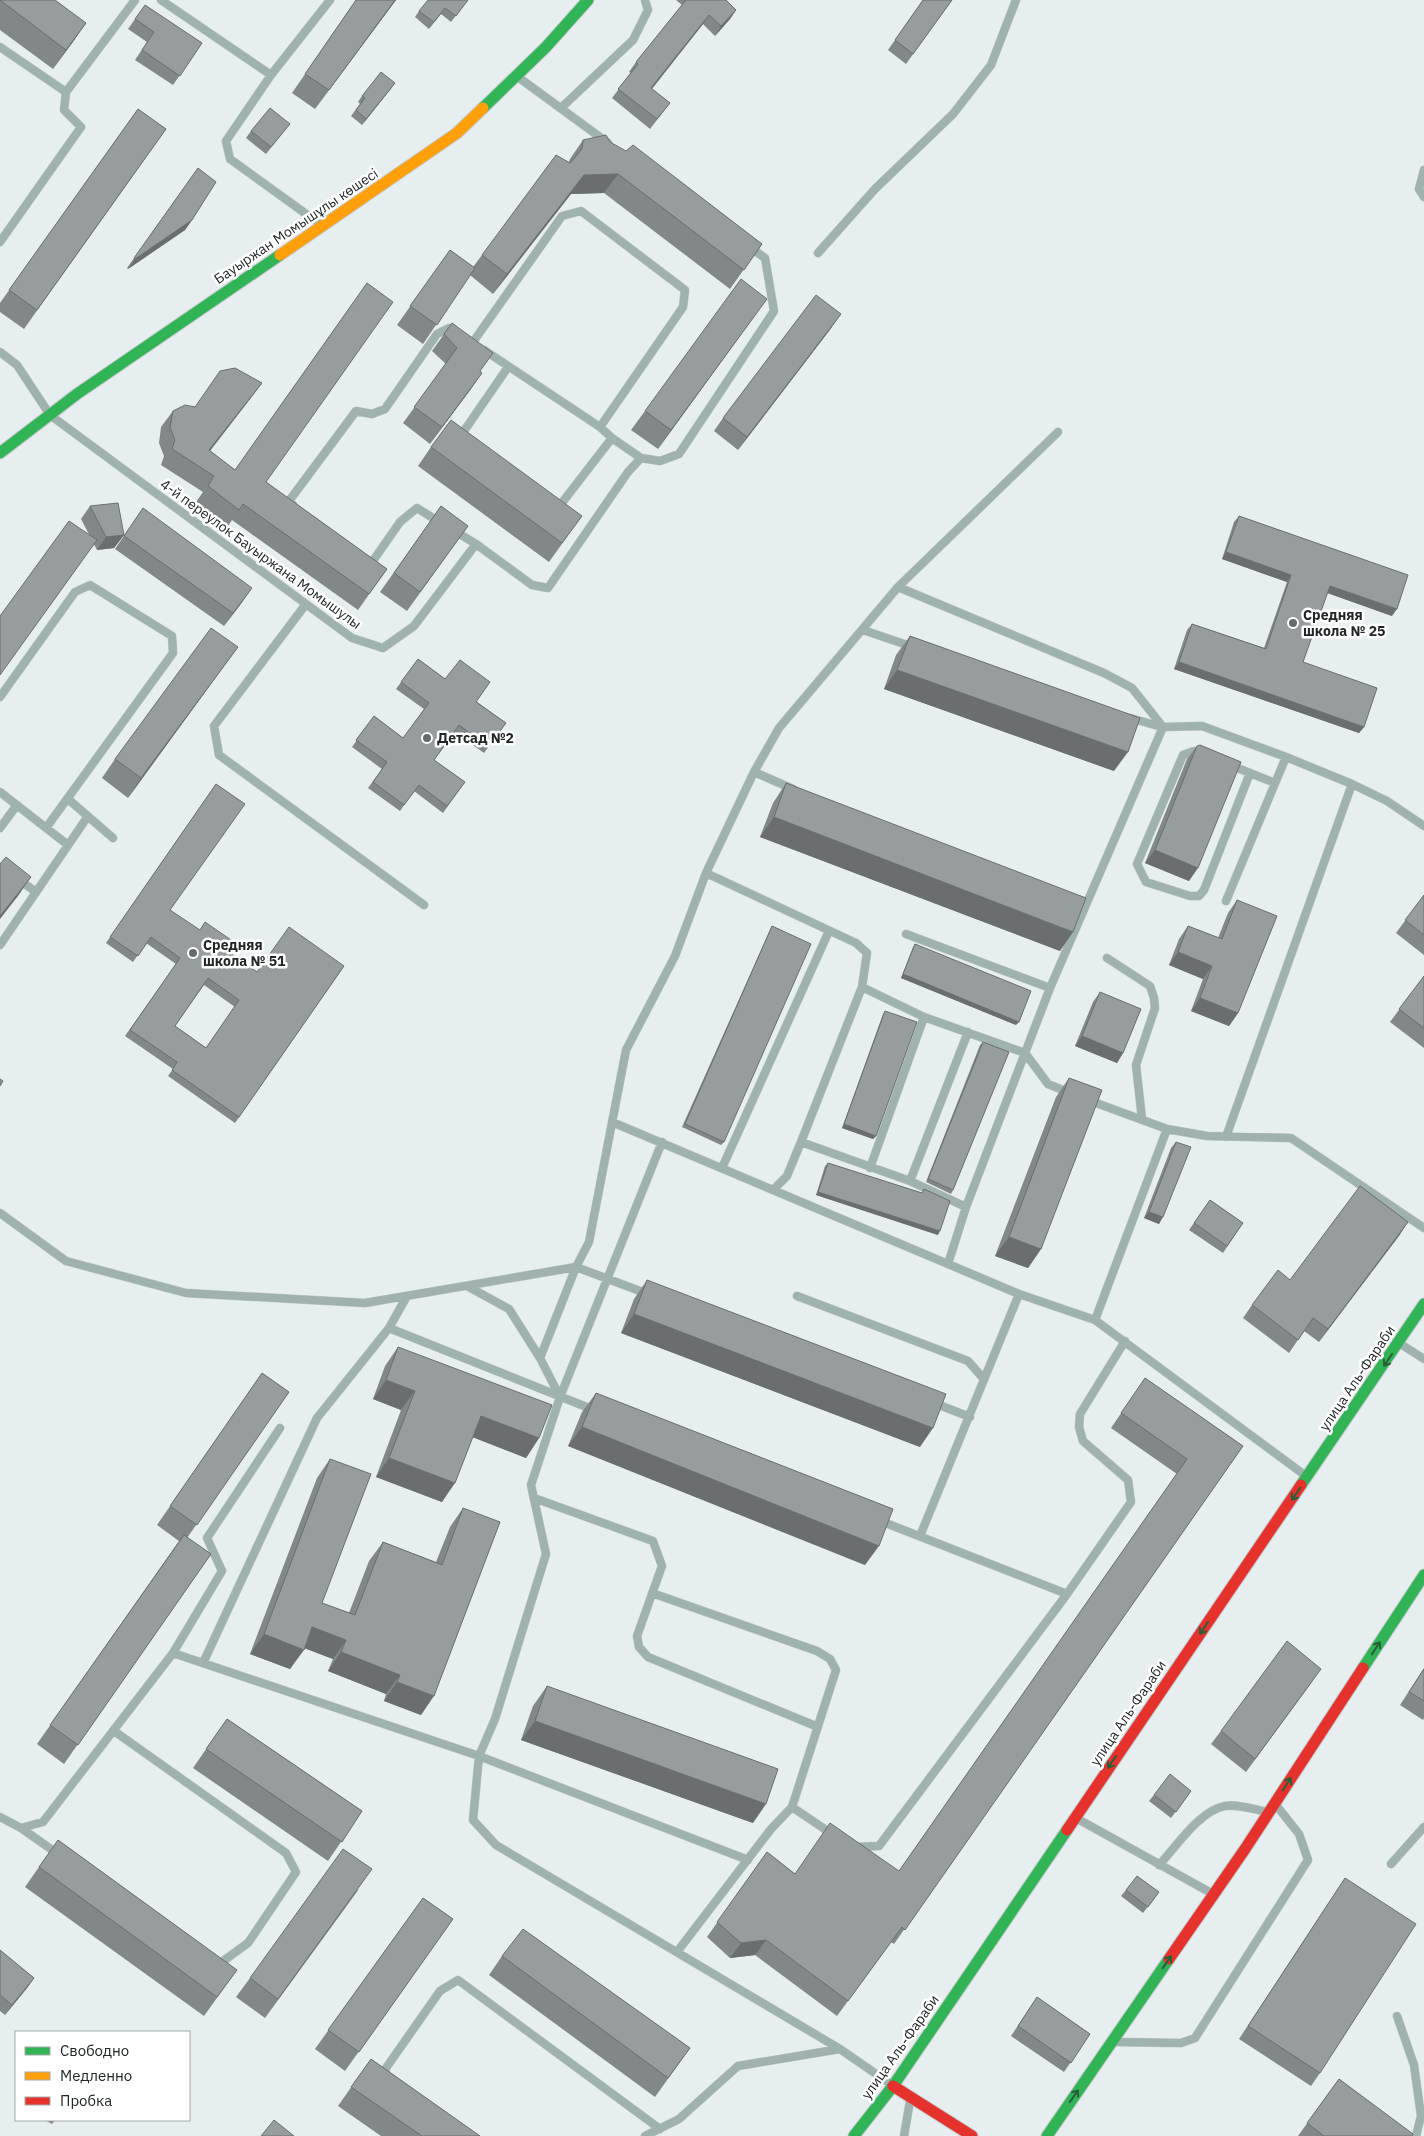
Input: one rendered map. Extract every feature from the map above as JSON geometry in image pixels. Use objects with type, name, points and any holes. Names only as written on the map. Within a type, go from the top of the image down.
[{"type":"main road","name":"Бауыржан Момышұлы көшесі","points":[[0,453],[50,415],[457,134],[546,47],[588,0]]},
{"type":"main road","name":"улица Аль-Фараби","points":[[854,2136],[893,2086],[1424,1304]]},
{"type":"main road","points":[[1047,2136],[1214,1895],[1424,1575]]},
{"type":"main road","points":[[893,2086],[972,2136]]},
{"type":"lane","points":[[0,242],[81,128],[64,110],[66,92],[135,0]]},
{"type":"lane","points":[[161,0],[271,75]]},
{"type":"lane","points":[[322,226],[230,159],[226,141],[271,75],[330,0]]},
{"type":"lane","points":[[561,108],[633,40],[648,10],[645,0]]},
{"type":"lane","points":[[818,253],[875,189],[953,114],[990,65],[1016,0]]},
{"type":"lane","points":[[0,47],[66,92]]},
{"type":"lane","points":[[517,76],[617,150]]},
{"type":"lane","points":[[1424,170],[1419,189],[1424,197]]},
{"type":"lane","points":[[473,342],[562,216],[581,211],[685,290],[683,307],[600,427]]},
{"type":"lane","points":[[303,513],[289,501],[356,411],[372,414],[385,409],[436,334],[449,328],[600,427],[612,438],[641,458],[660,460],[679,454],[774,311],[765,258],[738,238]]},
{"type":"lane","name":"4-й переулок Бауыржана Момышулы","points":[[0,352],[17,365],[50,415],[352,638],[383,648],[414,626],[476,544]]},
{"type":"lane","points":[[465,450],[464,431],[508,367]]},
{"type":"lane","points":[[540,1358],[576,1267],[589,1242],[626,1050],[675,956],[706,873],[754,772],[779,728],[898,587],[1058,432]]},
{"type":"lane","points":[[546,510],[561,504],[612,438]]},
{"type":"lane","points":[[363,559],[370,565],[400,522],[417,508],[476,544],[532,586],[548,588],[628,472],[641,458]]},
{"type":"lane","points":[[0,697],[75,592],[90,585],[172,636],[173,653],[46,828]]},
{"type":"lane","points":[[898,587],[1104,673],[1132,688],[1162,727]]},
{"type":"lane","points":[[306,604],[214,726],[219,755],[424,905]]},
{"type":"lane","points":[[862,630],[926,651]]},
{"type":"lane","points":[[1126,716],[1162,727],[1181,725],[1202,726],[1286,757],[1352,784],[1387,801],[1424,826]]},
{"type":"lane","points":[[948,1264],[966,1207],[1050,988],[1162,727]]},
{"type":"lane","points":[[1213,758],[1194,751],[1183,755],[1137,864],[1146,882],[1190,896],[1199,896],[1204,890],[1250,773]]},
{"type":"lane","points":[[1226,901],[1286,757]]},
{"type":"lane","points":[[1222,762],[1275,783]]},
{"type":"lane","points":[[754,772],[799,792]]},
{"type":"lane","points":[[1226,1137],[1352,784]]},
{"type":"lane","points":[[0,792],[68,845]]},
{"type":"lane","points":[[68,799],[113,838]]},
{"type":"lane","points":[[0,828],[17,805]]},
{"type":"lane","points":[[0,945],[88,816]]},
{"type":"lane","points":[[7,872],[36,892]]},
{"type":"lane","points":[[706,873],[856,943],[867,953],[862,987],[801,1142],[787,1176],[773,1190]]},
{"type":"lane","points":[[1074,907],[1083,911]]},
{"type":"lane","points":[[722,1168],[829,931]]},
{"type":"lane","points":[[906,934],[1050,988]]},
{"type":"lane","points":[[1107,958],[1150,986],[1154,998],[1155,1008],[1136,1065],[1142,1119]]},
{"type":"lane","points":[[862,987],[924,1017],[1025,1053],[1048,1084],[1166,1129],[1207,1136],[1291,1138],[1424,1228]]},
{"type":"lane","points":[[870,1168],[924,1017]]},
{"type":"lane","points":[[910,1181],[968,1032]]},
{"type":"lane","points":[[612,1122],[1019,1294],[1095,1320],[1307,1478]]},
{"type":"lane","points":[[1095,1320],[1166,1129]]},
{"type":"lane","points":[[662,1142],[560,1397],[531,1485],[546,1554],[495,1719],[479,1756],[473,1820],[496,1845],[840,2050],[893,2086]]},
{"type":"lane","points":[[801,1142],[910,1181],[966,1207]]},
{"type":"lane","points":[[0,1213],[66,1261],[186,1293],[365,1303],[576,1267],[653,1296]]},
{"type":"lane","points":[[467,1286],[509,1309],[540,1358],[560,1397]]},
{"type":"lane","points":[[920,1536],[970,1417],[983,1378],[1019,1294]]},
{"type":"lane","points":[[203,1663],[317,1418],[389,1328],[407,1296]]},
{"type":"lane","points":[[797,1296],[968,1361],[983,1378]]},
{"type":"lane","points":[[389,1328],[606,1415]]},
{"type":"lane","points":[[845,1843],[853,1848],[879,1846],[1067,1594],[1131,1502],[1128,1480],[1084,1441],[1079,1427],[1080,1414],[1125,1341]]},
{"type":"lane","points":[[1399,1343],[1424,1359]]},
{"type":"lane","points":[[923,1399],[970,1417]]},
{"type":"lane","points":[[21,1828],[43,1822],[173,1653],[222,1571],[207,1538],[280,1428]]},
{"type":"lane","points":[[534,1498],[654,1541],[662,1566],[637,1636],[639,1647],[648,1656],[818,1727]]},
{"type":"lane","points":[[874,1518],[1067,1594]]},
{"type":"lane","points":[[652,1593],[817,1651],[830,1659],[836,1670],[792,1807],[771,1829],[677,1952]]},
{"type":"lane","points":[[173,1653],[479,1756],[748,1860]]},
{"type":"lane","points":[[114,1731],[286,1853],[296,1872],[248,1943],[219,1964],[211,1959]]},
{"type":"lane","points":[[1112,2042],[1181,2043],[1195,2038],[1308,1860],[1299,1834],[1272,1808],[1224,1806],[1205,1814],[1160,1864]]},
{"type":"lane","points":[[792,1807],[838,1838]]},
{"type":"lane","points":[[1075,1817],[1214,1895]]},
{"type":"lane","points":[[0,1818],[21,1828],[68,1861]]},
{"type":"lane","points":[[1392,1864],[1424,1827]]},
{"type":"lane","points":[[383,2091],[386,2068],[440,1990],[458,1980],[660,2129]]},
{"type":"lane","points":[[1397,2016],[1414,2065],[1421,2116],[1416,2136]]},
{"type":"lane","points":[[645,2136],[679,2119],[738,2066],[840,2050]]},
{"type":"lane","points":[[904,2136],[911,2097]]},
{"type":"building","points":[[0,0],[55,0],[86,23],[66,50]]},
{"type":"building","points":[[356,0],[395,0],[329,90],[305,74]]},
{"type":"building","points":[[428,0],[468,0],[456,16],[445,8],[434,22],[419,11]]},
{"type":"building","points":[[686,0],[726,0],[736,10],[721,26],[709,15],[651,88],[670,103],[657,119],[618,89],[638,64],[636,62]]},
{"type":"building","points":[[923,0],[952,0],[913,54],[895,40]]},
{"type":"building","points":[[145,5],[202,43],[180,76],[142,50],[154,32],[135,19]]},
{"type":"building","points":[[381,72],[395,83],[366,119],[356,110],[365,98],[362,96]]},
{"type":"building","points":[[270,108],[290,124],[271,147],[251,131]]},
{"type":"building","points":[[138,109],[166,129],[37,310],[9,290]]},
{"type":"building","points":[[606,135],[610,142],[626,151],[633,145],[762,244],[744,270],[618,174],[584,175],[507,274],[482,255],[556,155],[570,163],[582,149],[583,140]]},
{"type":"building","points":[[198,168],[216,182],[192,220],[135,259],[134,258]]},
{"type":"building","points":[[450,250],[475,268],[437,325],[410,306]]},
{"type":"building","points":[[741,279],[767,299],[671,430],[645,411]]},
{"type":"building","points":[[367,283],[393,302],[266,482],[387,569],[369,594],[243,504],[239,510],[208,486],[214,476],[172,449],[175,440],[170,427],[173,411],[185,405],[195,407],[220,371],[235,368],[262,383],[209,450],[235,470]]},
{"type":"building","points":[[816,295],[841,314],[747,437],[723,418]]},
{"type":"building","points":[[452,323],[493,353],[480,371],[482,373],[442,427],[414,407],[457,348],[444,334]]},
{"type":"building","points":[[451,420],[582,516],[562,543],[431,447]]},
{"type":"building","points":[[118,503],[124,535],[106,537],[90,506]]},
{"type":"building","points":[[441,506],[468,526],[420,592],[394,573]]},
{"type":"building","points":[[143,508],[252,588],[233,613],[124,536]]},
{"type":"building","name":"Средняя школа № 25","points":[[1239,516],[1408,575],[1397,609],[1330,586],[1303,662],[1377,688],[1364,727],[1179,662],[1192,624],[1266,649],[1291,575],[1226,552]]},
{"type":"building","points":[[69,521],[97,540],[0,675],[0,616]]},
{"type":"building","points":[[211,628],[238,647],[141,778],[115,759]]},
{"type":"building","points":[[910,636],[1140,718],[1128,752],[897,670]]},
{"type":"building","name":"Детсад №2","points":[[418,659],[445,679],[460,660],[490,682],[476,702],[506,723],[488,747],[459,725],[434,760],[465,782],[447,806],[419,785],[404,805],[373,782],[387,762],[356,740],[374,716],[403,738],[429,703],[401,682]]},
{"type":"building","points":[[1200,745],[1241,762],[1198,868],[1155,850],[1197,746]]},
{"type":"building","points":[[786,783],[1086,898],[1073,932],[774,817]]},
{"type":"building","name":"Средняя школа № 51","points":[[216,784],[245,804],[170,910],[200,930],[205,922],[234,942],[227,951],[257,972],[289,927],[344,966],[239,1117],[172,1070],[177,1062],[130,1030],[180,958],[151,937],[138,956],[110,937]],"holes":[[[208,978],[239,1000],[206,1048],[175,1026]]]},
{"type":"building","points":[[6,857],[31,877],[0,916],[0,864]]},
{"type":"building","points":[[1424,895],[1424,935],[1405,920]]},
{"type":"building","points":[[1237,900],[1277,916],[1238,1013],[1200,998],[1212,966],[1178,952],[1188,926],[1222,939]]},
{"type":"building","points":[[772,926],[811,944],[724,1142],[685,1124]]},
{"type":"building","points":[[915,944],[1031,991],[1019,1022],[903,974]]},
{"type":"building","points":[[1424,976],[1424,1028],[1399,1009]]},
{"type":"building","points":[[1100,992],[1141,1009],[1123,1053],[1082,1036]]},
{"type":"building","points":[[885,1011],[917,1022],[876,1136],[844,1124]]},
{"type":"building","points":[[983,1042],[1009,1052],[953,1190],[928,1179]]},
{"type":"building","points":[[1069,1078],[1102,1090],[1041,1249],[1009,1237]]},
{"type":"building","points":[[1176,1142],[1191,1147],[1163,1217],[1149,1212]]},
{"type":"building","points":[[828,1163],[922,1193],[924,1189],[950,1201],[940,1231],[818,1192]]},
{"type":"building","points":[[1360,1186],[1408,1222],[1328,1329],[1313,1318],[1298,1340],[1252,1305],[1278,1270],[1290,1280]]},
{"type":"building","points":[[1210,1200],[1243,1223],[1227,1246],[1194,1223]]},
{"type":"building","points":[[647,1280],[946,1394],[933,1428],[634,1314]]},
{"type":"building","points":[[398,1347],[552,1405],[539,1438],[481,1416],[455,1483],[389,1458],[415,1391],[386,1380]]},
{"type":"building","points":[[262,1373],[289,1392],[197,1525],[170,1506]]},
{"type":"building","points":[[1145,1378],[1243,1446],[905,1930],[902,1927],[848,2001],[766,1940],[741,1943],[717,1922],[767,1852],[795,1874],[830,1823],[899,1871],[1187,1459],[1121,1413]]},
{"type":"building","points":[[596,1393],[893,1509],[879,1546],[582,1427]]},
{"type":"building","points":[[330,1459],[371,1474],[322,1603],[355,1615],[383,1542],[442,1565],[463,1508],[500,1522],[434,1696],[397,1682],[400,1675],[341,1652],[346,1640],[312,1627],[304,1650],[264,1634]]},
{"type":"building","points":[[184,1535],[211,1554],[78,1745],[50,1725]]},
{"type":"building","points":[[1287,1641],[1321,1669],[1255,1759],[1221,1731]]},
{"type":"building","points":[[1424,1669],[1424,1701],[1409,1692]]},
{"type":"building","points":[[547,1686],[778,1769],[766,1804],[535,1721]]},
{"type":"building","points":[[227,1719],[362,1811],[342,1842],[206,1749]]},
{"type":"building","points":[[1170,1774],[1191,1791],[1176,1812],[1154,1795]]},
{"type":"building","points":[[58,1840],[237,1970],[217,1997],[39,1867]]},
{"type":"building","points":[[343,1849],[372,1869],[278,1999],[250,1978]]},
{"type":"building","points":[[1137,1876],[1159,1892],[1148,1907],[1126,1890]]},
{"type":"building","points":[[1345,1878],[1416,1924],[1320,2073],[1248,2026]]},
{"type":"building","points":[[423,1898],[453,1919],[359,2052],[328,2030]]},
{"type":"building","points":[[523,1929],[690,2048],[668,2078],[502,1956]]},
{"type":"building","points":[[0,1950],[34,1978],[12,2005],[0,1995]]},
{"type":"building","points":[[1037,1997],[1090,2034],[1071,2063],[1018,2026]]},
{"type":"building","points":[[371,2059],[480,2136],[422,2136],[351,2087]]},
{"type":"building","points":[[1339,2079],[1413,2134],[1412,2136],[1324,2136],[1307,2123]]},
{"type":"building","points":[[274,2120],[294,2136],[261,2136]]},
{"type":"traffic: fast","points":[[483,108],[546,47],[588,0]]},
{"type":"traffic: fast","points":[[0,453],[77,394],[280,255]]},
{"type":"traffic: fast","points":[[1301,1485],[1424,1304]]},
{"type":"traffic: fast","points":[[1363,1668],[1424,1575]]},
{"type":"traffic: fast","points":[[854,2136],[893,2086],[1067,1830]]},
{"type":"traffic: fast","points":[[1047,2136],[1169,1959]]},
{"type":"traffic: slow","points":[[280,255],[457,133],[483,108]]},
{"type":"traffic: jam","points":[[1067,1830],[1301,1485]]},
{"type":"traffic: jam","points":[[1169,1959],[1245,1849],[1363,1668]]},
{"type":"traffic: jam","points":[[893,2086],[972,2136]]},
{"type":"place","name":"Средняя школа № 25","points":[[1293,623]]},
{"type":"place","name":"Детсад №2","points":[[427,738]]},
{"type":"place","name":"Средняя школа № 51","points":[[193,953]]}]
